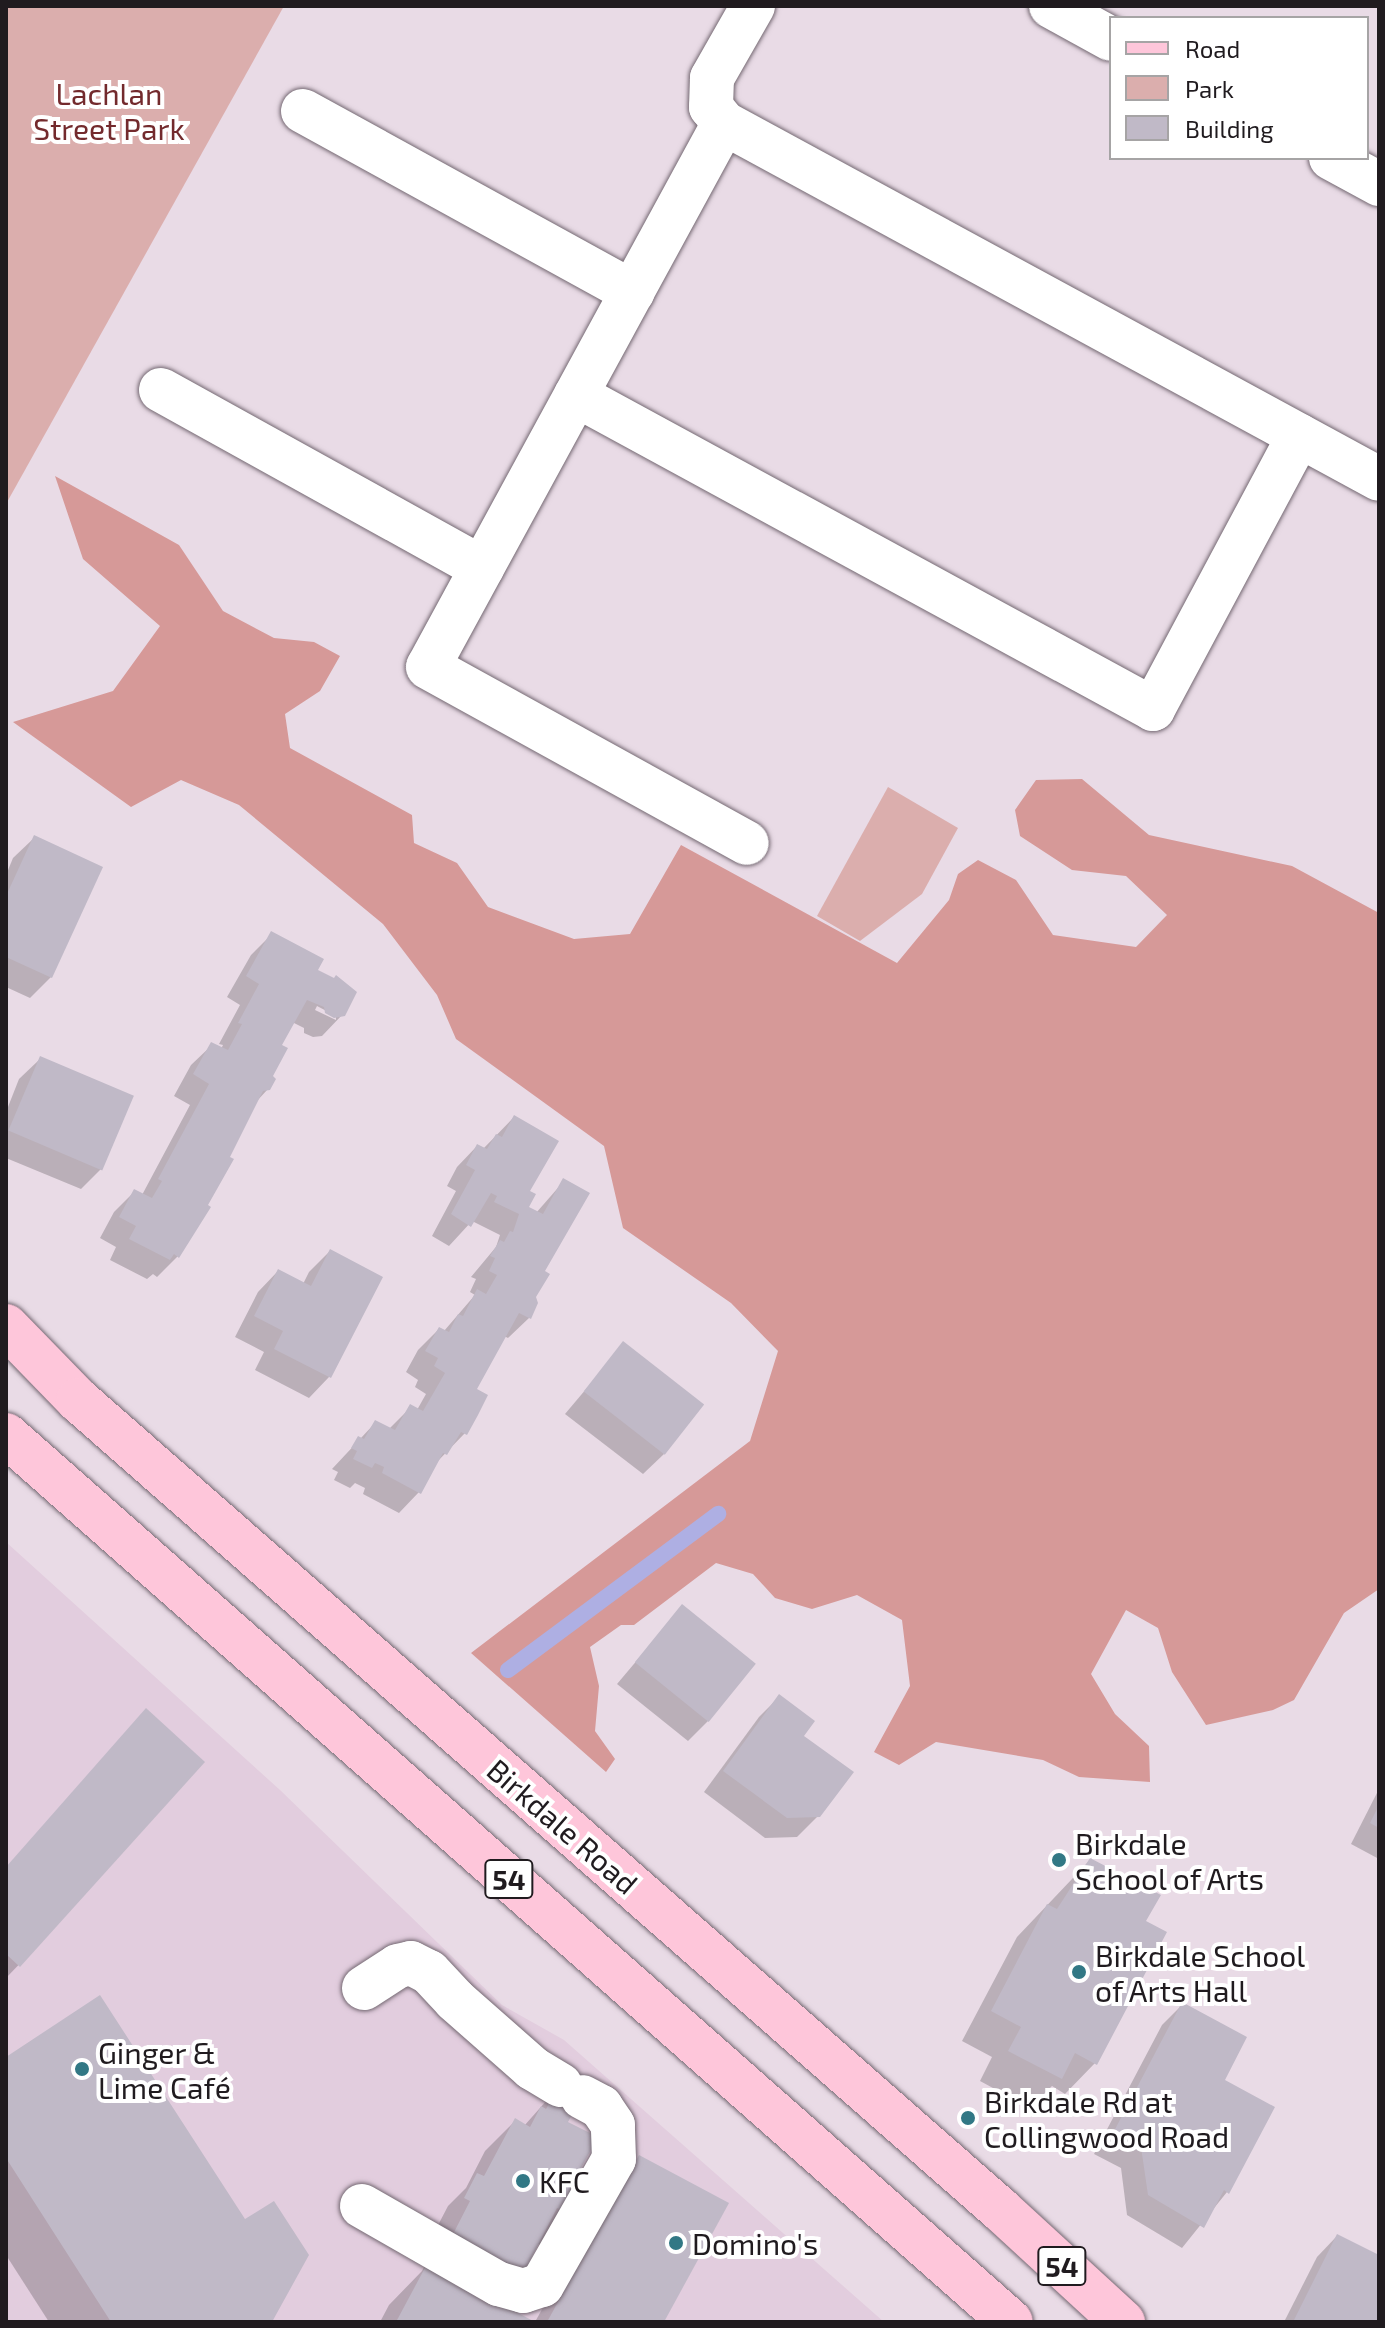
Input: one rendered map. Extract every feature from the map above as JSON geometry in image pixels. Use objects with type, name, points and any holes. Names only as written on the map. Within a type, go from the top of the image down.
[{"type":"main road","name":"Birkdale Road","points":[[6,1326],[89,1410],[1001,2210],[1123,2322]]},
{"type":"main road","name":"54","points":[[6,1435],[1011,2322]]},
{"type":"street","points":[[753,6],[712,78],[711,107],[724,123],[1379,479]]},
{"type":"street","points":[[1051,6],[1109,38]]},
{"type":"street","points":[[303,111],[632,292]]},
{"type":"street","points":[[724,123],[428,667],[747,843]]},
{"type":"street","points":[[1335,160],[1379,184]]},
{"type":"street","points":[[161,390],[482,568]]},
{"type":"street","points":[[576,395],[1153,709],[1299,436]]},
{"type":"street","points":[[362,2206],[499,2284],[523,2291],[542,2285],[614,2159],[613,2125],[601,2107],[532,2068],[455,2000],[429,1972],[411,1963],[398,1966],[364,1988]]},
{"type":"shaded area","points":[[55,476],[179,545],[223,611],[274,638],[314,642],[340,656],[320,691],[285,714],[290,748],[412,815],[414,843],[457,863],[488,907],[574,939],[630,934],[681,845],[897,963],[949,900],[958,874],[978,860],[1016,880],[1053,935],[1136,947],[1167,915],[1126,876],[1072,870],[1020,836],[1015,810],[1036,780],[1082,779],[1149,835],[1292,866],[1379,913],[1379,1589],[1344,1613],[1294,1700],[1273,1710],[1206,1725],[1172,1672],[1158,1628],[1126,1610],[1091,1674],[1115,1714],[1149,1746],[1150,1782],[1079,1777],[1043,1760],[936,1742],[899,1765],[874,1752],[910,1686],[902,1620],[857,1595],[812,1609],[775,1598],[753,1574],[716,1563],[634,1625],[621,1625],[590,1647],[599,1686],[595,1731],[615,1759],[606,1772],[471,1653],[750,1441],[778,1351],[731,1303],[623,1228],[604,1146],[456,1039],[437,995],[383,924],[239,805],[181,780],[131,807],[13,722],[113,691],[160,626],[83,559]]},
{"type":"shaded area","points":[[6,1542],[280,1790],[502,2005],[564,2040],[884,2322],[6,2322]]},
{"type":"green space","name":"Lachlan Street Park","points":[[6,6],[284,6],[6,504]]},
{"type":"green space","points":[[888,787],[958,828],[922,894],[860,941],[817,916]]},
{"type":"building","points":[[34,835],[103,867],[52,978],[6,957],[6,896]]},
{"type":"building","points":[[271,931],[324,959],[318,970],[334,978],[336,975],[357,992],[345,1016],[334,1018],[325,1013],[324,1007],[307,1000],[282,1045],[288,1048],[273,1076],[276,1079],[270,1090],[263,1091],[230,1157],[234,1159],[208,1205],[211,1207],[179,1258],[174,1254],[170,1260],[129,1239],[136,1226],[119,1217],[134,1189],[152,1198],[162,1181],[158,1179],[209,1084],[193,1074],[211,1042],[228,1050],[242,1024],[238,1023],[259,984],[246,976]]},
{"type":"building","points":[[40,1056],[134,1096],[102,1170],[8,1131]]},
{"type":"building","points":[[514,1115],[559,1141],[530,1191],[536,1194],[529,1207],[543,1214],[563,1178],[590,1193],[545,1271],[550,1274],[536,1297],[538,1303],[531,1319],[519,1313],[477,1389],[488,1395],[467,1435],[461,1432],[447,1455],[443,1453],[421,1494],[382,1473],[384,1467],[375,1463],[372,1468],[353,1459],[357,1451],[351,1448],[358,1436],[364,1439],[375,1420],[395,1430],[410,1404],[423,1411],[445,1373],[434,1366],[438,1358],[425,1351],[439,1327],[449,1332],[458,1314],[463,1316],[477,1289],[486,1294],[497,1275],[489,1271],[495,1258],[490,1256],[500,1240],[504,1242],[510,1231],[513,1232],[519,1214],[494,1202],[497,1196],[491,1193],[471,1227],[451,1214],[475,1170],[466,1165],[477,1144],[487,1149],[496,1134],[502,1137]]},
{"type":"building","points":[[330,1249],[383,1277],[331,1378],[274,1349],[283,1331],[254,1316],[278,1269],[311,1286]]},
{"type":"building","points":[[623,1341],[704,1404],[665,1455],[584,1391]]},
{"type":"building","points":[[682,1604],[756,1664],[709,1722],[635,1662]]},
{"type":"building","points":[[779,1694],[815,1721],[804,1736],[854,1772],[820,1817],[787,1818],[723,1771]]},
{"type":"building","points":[[146,1708],[205,1762],[20,1967],[6,1954],[6,1867]]},
{"type":"building","points":[[1379,1805],[1379,1828],[1370,1823]]},
{"type":"building","name":"Birkdale School of Arts Hall","points":[[1090,1858],[1161,1895],[1146,1921],[1167,1932],[1097,2065],[1075,2053],[1062,2079],[1008,2051],[1021,2027],[991,2011],[1047,1904],[1057,1909]]},
{"type":"building","points":[[100,1995],[245,2219],[274,2201],[309,2255],[272,2322],[111,2322],[6,2158],[6,2057]]},
{"type":"building","points":[[1182,2002],[1247,2037],[1225,2080],[1275,2107],[1229,2194],[1224,2190],[1204,2228],[1148,2195],[1141,2147],[1113,2133]]},
{"type":"building","name":"KFC","points":[[562,2080],[585,2091],[568,2122],[598,2137],[571,2186],[591,2196],[578,2219],[557,2208],[524,2272],[450,2240],[470,2201],[464,2198],[477,2173],[484,2176],[515,2118],[530,2127],[541,2106],[546,2109]]},
{"type":"building","points":[[639,2155],[729,2203],[664,2322],[547,2322]]},
{"type":"building","points":[[1337,2234],[1379,2255],[1379,2322],[1293,2322]]},
{"type":"building","points":[[427,2264],[535,2322],[396,2322]]},
{"type":"waterway","points":[[508,1670],[718,1514]]},
{"type":"place","name":"Birkdale School of Arts","points":[[1059,1860]]},
{"type":"place","name":"Birkdale School of Arts Hall","points":[[1079,1972]]},
{"type":"place","name":"Ginger & Lime Café","points":[[82,2069]]},
{"type":"place","name":"Birkdale Rd at Collingwood Road","points":[[968,2118]]},
{"type":"place","name":"KFC","points":[[523,2181]]},
{"type":"place","name":"Domino's","points":[[676,2243]]}]
